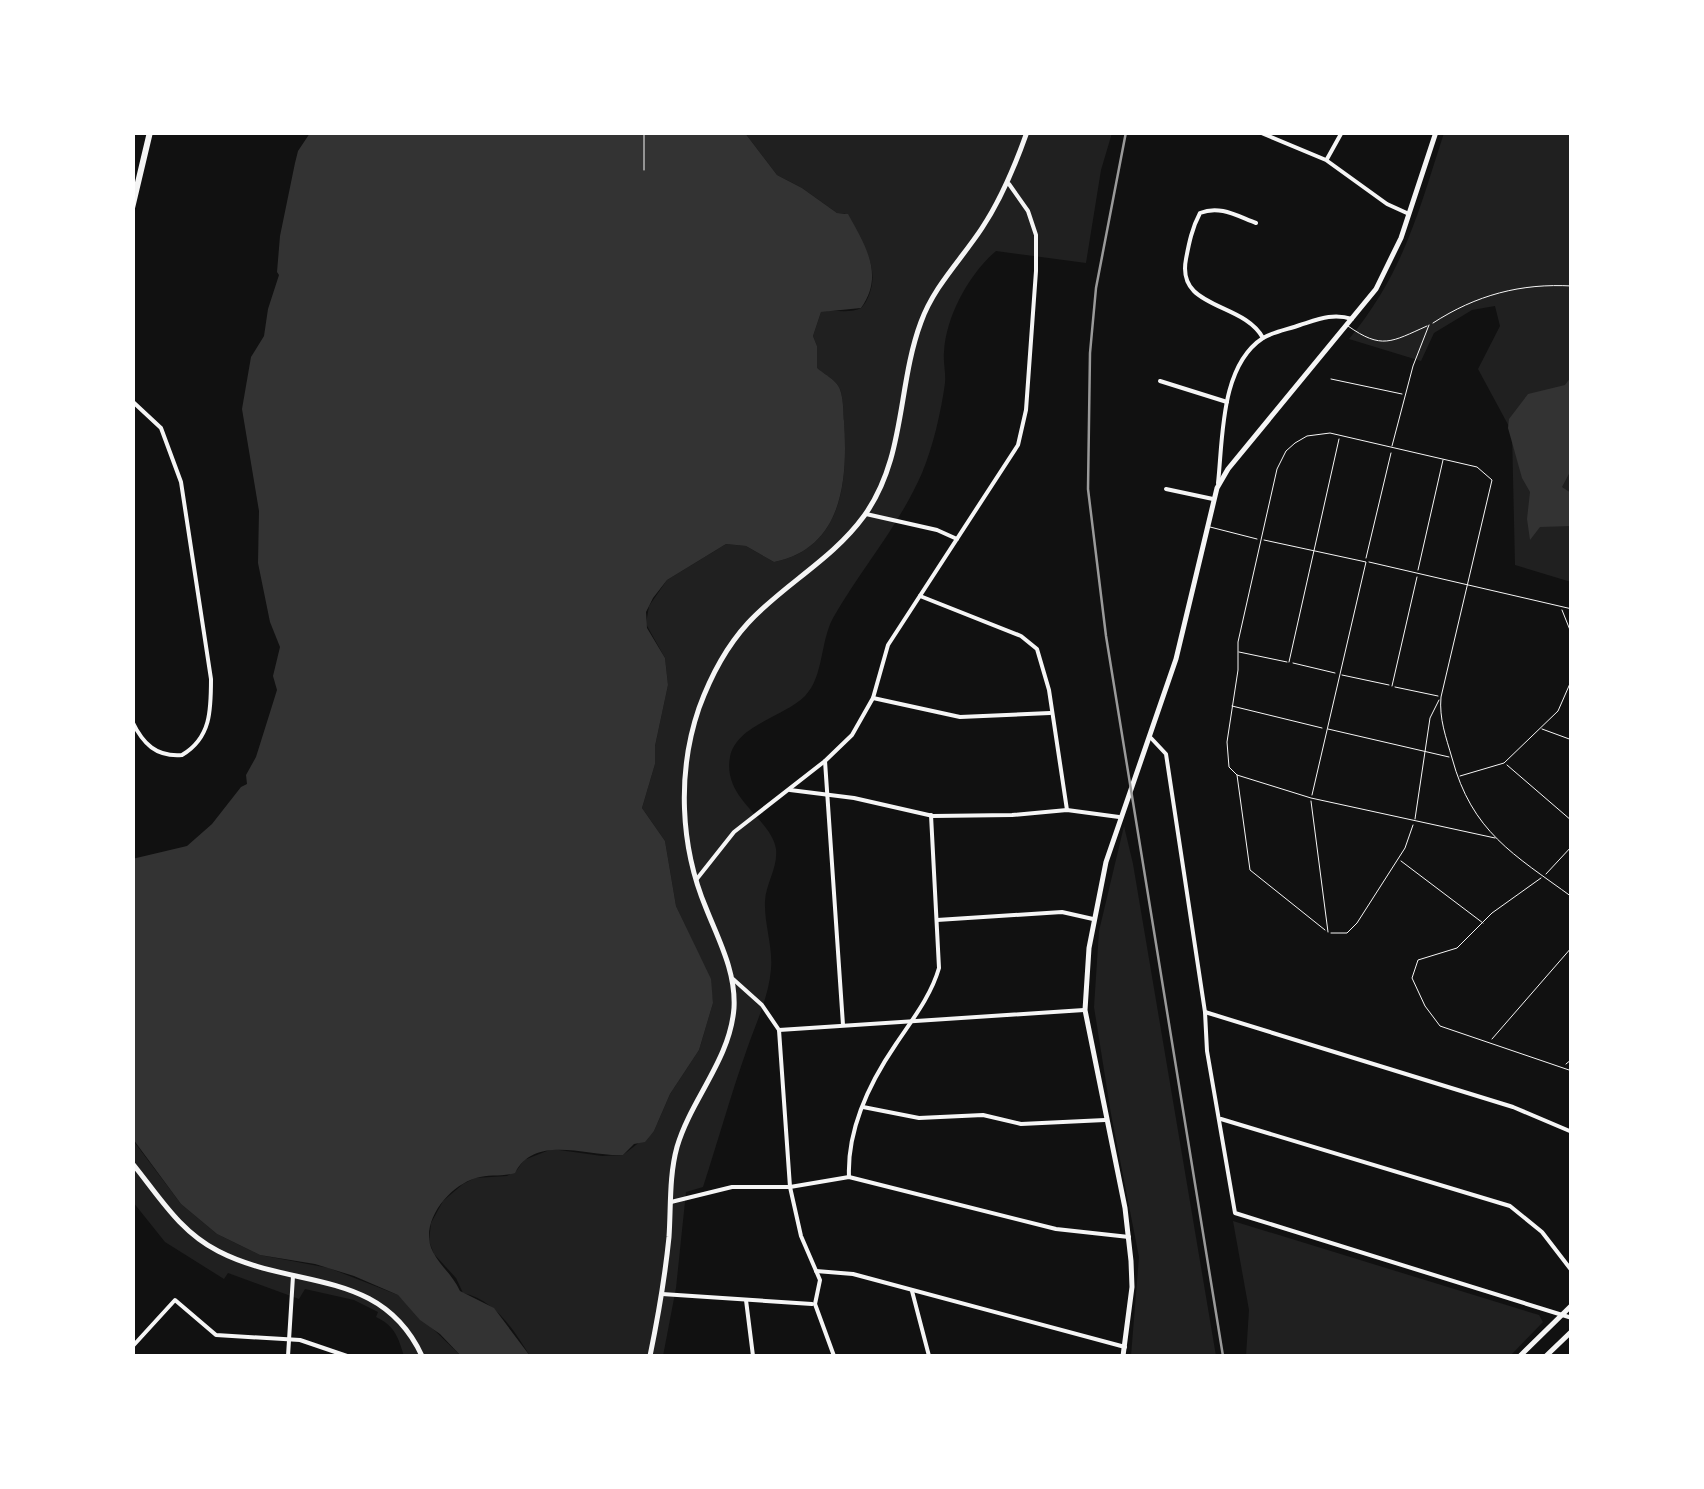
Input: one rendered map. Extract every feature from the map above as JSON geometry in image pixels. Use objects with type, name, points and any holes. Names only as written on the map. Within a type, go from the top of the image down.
[{"type":"highway","points":[[132,208],[150,132]]},
{"type":"main road","points":[[650,1356],[662,1294],[678,1146],[728,1038],[734,1005],[732,979],[696,880],[686,832],[686,776],[694,726],[710,682],[747,624],[827,557],[866,514],[894,452],[921,321],[937,288],[982,229],[1008,183],[1027,132]]},
{"type":"main road","points":[[1123,1356],[1132,1286],[1128,1236],[1085,1010],[1092,919],[1120,817],[1176,659],[1217,488],[1257,432],[1354,319],[1384,275],[1436,132]]},
{"type":"main road","points":[[132,1163],[170,1214],[194,1236],[232,1257],[360,1293],[378,1302],[404,1326],[422,1356]]},
{"type":"main road","points":[[1520,1356],[1572,1305]]},
{"type":"main road","points":[[1546,1356],[1572,1331]]},
{"type":"street","points":[[1259,132],[1326,160],[1372,194],[1409,214]]},
{"type":"street","points":[[1326,160],[1342,132]]},
{"type":"street","points":[[696,880],[734,832],[790,790],[852,735],[874,698],[888,645],[1018,445],[1026,410],[1036,235],[1028,212],[1008,183]]},
{"type":"street","points":[[1256,223],[1213,208],[1200,213],[1183,272],[1184,281],[1194,292],[1248,320],[1262,338]]},
{"type":"street","points":[[1217,488],[1228,402],[1244,359],[1262,338],[1337,314],[1354,319]]},
{"type":"street","points":[[1160,380],[1228,402]]},
{"type":"street","points":[[132,401],[161,428],[181,482],[211,679],[211,708],[202,738],[182,755],[156,752],[146,745],[132,722]]},
{"type":"street","points":[[1166,490],[1213,500]]},
{"type":"street","points":[[866,514],[937,530],[957,540]]},
{"type":"street","points":[[920,596],[1021,636],[1037,649],[1046,676],[1067,810]]},
{"type":"street","points":[[874,698],[960,716],[1050,713]]},
{"type":"street","points":[[1150,738],[1166,754],[1205,1012],[1207,1051],[1235,1213],[1572,1318]]},
{"type":"street","points":[[825,761],[843,1025]]},
{"type":"street","points":[[790,790],[930,815],[1067,810],[1120,817]]},
{"type":"street","points":[[849,1176],[851,1144],[874,1077],[911,1022],[939,968],[930,815]]},
{"type":"street","points":[[937,920],[1062,912],[1092,919]]},
{"type":"street","points":[[732,979],[762,1006],[779,1030],[790,1187],[801,1236],[820,1280],[814,1304],[834,1356]]},
{"type":"street","points":[[779,1030],[1085,1010]]},
{"type":"street","points":[[1205,1012],[1513,1107],[1572,1132]]},
{"type":"street","points":[[863,1108],[919,1118],[983,1116],[1021,1124],[1105,1120]]},
{"type":"street","points":[[1220,1118],[1510,1206],[1542,1232],[1572,1271]]},
{"type":"street","points":[[671,1202],[732,1188],[790,1187],[849,1176],[1056,1230],[1128,1236]]},
{"type":"street","points":[[816,1271],[853,1274],[1125,1347]]},
{"type":"street","points":[[288,1356],[293,1276]]},
{"type":"street","points":[[912,1292],[929,1356]]},
{"type":"street","points":[[662,1294],[814,1304]]},
{"type":"street","points":[[132,1347],[175,1300],[216,1335],[289,1339],[347,1356]]},
{"type":"street","points":[[746,1300],[753,1356]]},
{"type":"lane","points":[[1348,326],[1369,340],[1385,344],[1510,288],[1572,286]]},
{"type":"lane","points":[[1328,932],[1311,798],[1405,395],[1430,325]]},
{"type":"lane","points":[[1335,374],[1332,380],[1405,395]]},
{"type":"lane","points":[[1237,775],[1250,870],[1328,932],[1347,933],[1398,858],[1414,822],[1430,718],[1441,697],[1492,480],[1483,470],[1443,460],[1319,433],[1307,436],[1286,451],[1277,469],[1238,652],[1226,757],[1237,775],[1311,798],[1414,822],[1495,838]]},
{"type":"lane","points":[[1290,662],[1340,436]]},
{"type":"lane","points":[[1392,686],[1443,460]]},
{"type":"lane","points":[[1208,527],[1572,609]]},
{"type":"lane","points":[[1561,607],[1572,635]]},
{"type":"lane","points":[[1238,652],[1441,697]]},
{"type":"lane","points":[[1457,776],[1504,763],[1558,712],[1571,681]]},
{"type":"lane","points":[[1441,697],[1441,721],[1472,810],[1495,838],[1572,897]]},
{"type":"lane","points":[[1232,706],[1452,758]]},
{"type":"lane","points":[[1541,729],[1572,740]]},
{"type":"lane","points":[[1504,763],[1572,820]]},
{"type":"lane","points":[[1572,846],[1544,876],[1482,923],[1457,948],[1418,960],[1412,978],[1440,1026],[1572,1071]]},
{"type":"lane","points":[[1398,858],[1482,923]]},
{"type":"lane","points":[[1490,1042],[1572,947]]},
{"type":"lane","points":[[1563,1066],[1572,1059]]},
{"type":"path","points":[[644,132],[644,170]]},
{"type":"shaded area","points":[[310,133],[745,133],[777,175],[837,213],[848,214],[870,260],[871,284],[861,308],[821,312],[813,336],[817,368],[839,387],[843,407],[842,488],[828,527],[797,554],[774,562],[746,546],[726,544],[667,580],[646,612],[647,628],[665,658],[668,685],[655,764],[642,808],[665,841],[676,906],[711,979],[713,1003],[699,1050],[645,1142],[634,1144],[623,1155],[549,1150],[524,1161],[515,1173],[465,1182],[438,1208],[429,1230],[433,1252],[460,1291],[494,1308],[530,1356],[461,1356],[398,1295],[315,1264],[260,1255],[217,1234],[181,1204],[133,1139],[132,859],[187,846],[247,784],[246,775],[256,757],[277,690],[273,676],[280,647],[270,622],[258,563],[259,511],[242,409],[251,357],[264,336],[279,275],[280,236],[295,163]]},
{"type":"shaded area","points":[[745,133],[1112,133],[1101,170],[1086,263],[996,251],[977,271],[949,324],[939,417],[913,492],[833,618],[811,688],[796,703],[751,729],[734,746],[729,772],[733,785],[766,827],[776,849],[765,901],[770,979],[703,1187],[686,1192],[676,1288],[663,1356],[530,1356],[494,1309],[463,1293],[456,1278],[434,1254],[429,1241],[431,1223],[443,1201],[475,1178],[507,1176],[524,1160],[552,1149],[623,1155],[654,1131],[670,1094],[699,1050],[713,1003],[710,979],[676,906],[665,841],[642,808],[655,764],[668,685],[665,658],[646,624],[649,606],[667,580],[726,544],[746,546],[774,562],[797,554],[828,527],[842,488],[842,396],[834,381],[817,369],[813,336],[821,312],[852,311],[863,306],[872,284],[870,262],[845,213],[837,213],[777,175]]},
{"type":"shaded area","points":[[1444,133],[1571,133],[1571,582],[1515,565],[1512,432],[1478,369],[1500,326],[1495,306],[1472,310],[1434,333],[1421,361],[1349,339],[1396,265]]},
{"type":"shaded area","points":[[1571,377],[1571,470],[1562,487],[1571,493],[1571,526],[1540,527],[1530,540],[1530,492],[1522,478],[1509,419],[1528,394],[1565,385]]},
{"type":"shaded area","points":[[1124,826],[1216,1356],[1131,1356],[1139,1257],[1094,1007],[1099,931]]},
{"type":"shaded area","points":[[132,1139],[181,1204],[217,1234],[260,1255],[329,1268],[398,1295],[461,1356],[404,1356],[395,1333],[376,1317],[378,1312],[354,1300],[305,1289],[299,1299],[228,1273],[224,1279],[165,1242],[133,1202]]},
{"type":"shaded area","points":[[1233,1221],[1539,1315],[1543,1322],[1510,1356],[1246,1356],[1249,1310]]},
{"type":"railway","points":[[1126,132],[1096,288],[1090,353],[1088,489],[1106,636],[1223,1356]]}]
